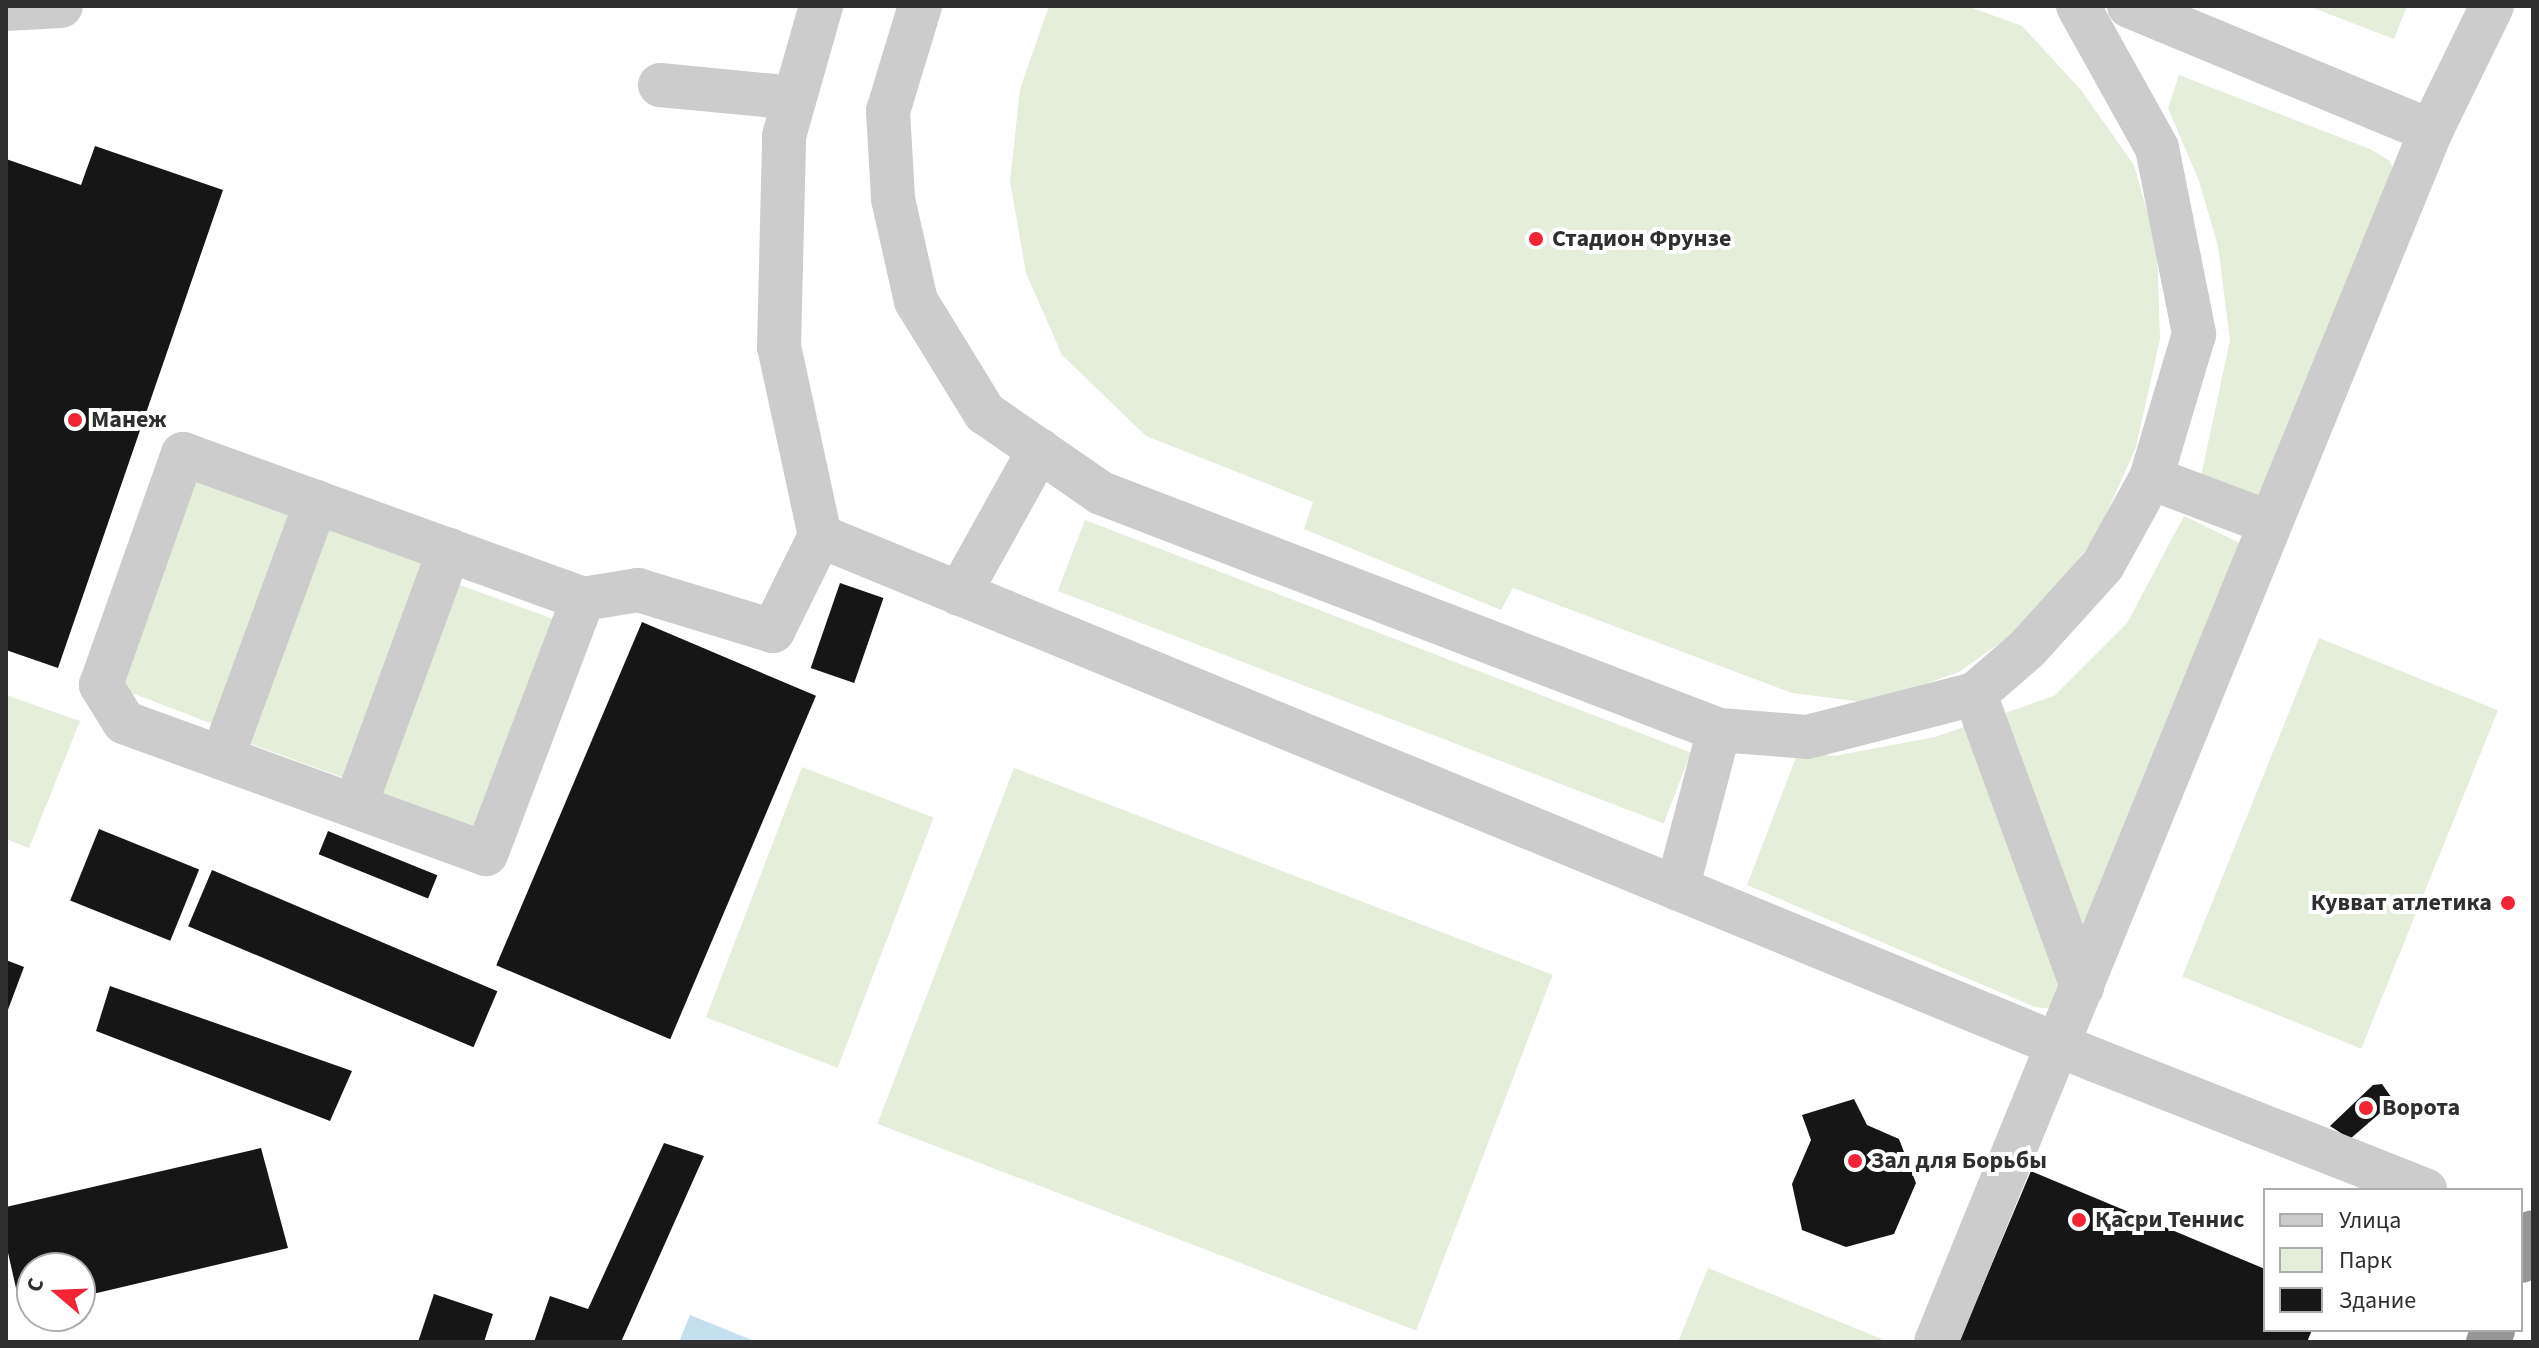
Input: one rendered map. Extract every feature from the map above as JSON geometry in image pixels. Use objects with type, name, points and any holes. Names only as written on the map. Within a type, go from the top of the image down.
[{"type":"highway","points":[[2523,1256],[2533,1231]]},
{"type":"street","points":[[6,9],[61,6]]},
{"type":"street","points":[[583,599],[486,854],[124,722],[101,685],[183,454],[583,599],[638,590],[773,631],[820,536],[779,347],[784,136],[821,6]]},
{"type":"street","points":[[920,6],[888,111],[893,199],[916,301],[985,413],[1101,493],[1719,730],[1807,737],[1975,694],[2028,648],[2103,565],[2151,478],[2194,334],[2157,148],[2078,6]]},
{"type":"street","points":[[2129,6],[2431,131]]},
{"type":"street","points":[[1936,1342],[2060,1046],[2431,131],[2492,6]]},
{"type":"street","points":[[660,85],[794,98]]},
{"type":"street","points":[[959,594],[1039,450]]},
{"type":"street","points":[[2151,478],[2270,523]]},
{"type":"street","points":[[222,758],[316,502]]},
{"type":"street","points":[[820,536],[2060,1046],[2420,1188]]},
{"type":"street","points":[[355,806],[449,550]]},
{"type":"street","points":[[1975,694],[2082,987]]},
{"type":"street","points":[[1677,889],[1719,730]]},
{"type":"green space","points":[[1049,6],[1967,6],[2022,26],[2081,90],[2134,165],[2157,247],[2160,339],[2136,447],[2096,537],[2028,623],[1959,672],[1871,703],[1792,693],[1513,588],[1501,610],[1304,529],[1313,502],[1146,436],[1062,355],[1026,273],[1010,181],[1020,89]]},
{"type":"green space","points":[[2308,6],[2407,6],[2394,39]]},
{"type":"green space","points":[[2179,75],[2370,149],[2390,161],[2396,177],[2263,508],[2200,481],[2230,340],[2218,246],[2199,181],[2168,108]]},
{"type":"green space","points":[[194,477],[295,516],[215,725],[114,686]]},
{"type":"green space","points":[[2184,516],[2244,545],[2052,1009],[2035,1007],[1747,885],[1798,752],[1834,756],[1935,737],[2054,696],[2127,623]]},
{"type":"green space","points":[[1085,520],[1691,753],[1664,824],[1058,591]]},
{"type":"green space","points":[[327,528],[423,563],[345,778],[249,743]]},
{"type":"green space","points":[[457,584],[567,624],[490,835],[380,794]]},
{"type":"green space","points":[[2319,638],[2498,710],[2361,1049],[2182,976]]},
{"type":"green space","points":[[6,695],[80,721],[29,848],[6,839]]},
{"type":"green space","points":[[802,767],[934,818],[838,1068],[706,1017]]},
{"type":"green space","points":[[1014,768],[1553,975],[1416,1330],[877,1124]]},
{"type":"green space","points":[[1708,1268],[1889,1342],[1678,1342]]},
{"type":"water","points":[[690,1315],[752,1340],[679,1342]]},
{"type":"building","name":"Манеж","points":[[95,146],[223,190],[58,668],[6,650],[6,159],[81,185]]},
{"type":"building","points":[[840,583],[883,598],[854,683],[811,668]]},
{"type":"building","points":[[642,622],[816,696],[670,1039],[496,965]]},
{"type":"building","points":[[99,829],[199,869],[170,941],[70,900]]},
{"type":"building","points":[[328,831],[437,875],[428,898],[319,854]]},
{"type":"building","points":[[212,870],[497,991],[474,1047],[188,926]]},
{"type":"building","points":[[6,960],[24,967],[6,1015]]},
{"type":"building","points":[[110,986],[352,1071],[330,1121],[96,1031]]},
{"type":"building","name":"Ворота","points":[[2382,1084],[2394,1101],[2350,1139],[2330,1126],[2373,1085]]},
{"type":"building","name":"Зал для Борьбы","points":[[1854,1099],[1867,1125],[1899,1139],[1916,1183],[1894,1234],[1846,1247],[1802,1230],[1792,1184],[1811,1140],[1802,1115]]},
{"type":"building","points":[[664,1143],[704,1156],[621,1342],[534,1342],[550,1296],[588,1309]]},
{"type":"building","points":[[261,1148],[288,1248],[96,1293],[96,1252],[16,1252],[16,1288],[6,1244],[6,1207]]},
{"type":"building","name":"Қасри Теннис","points":[[2031,1171],[2263,1268],[2263,1332],[2311,1332],[2307,1342],[1959,1342]]},
{"type":"building","points":[[434,1294],[493,1314],[484,1342],[418,1342]]},
{"type":"place","name":"Стадион Фрунзе","points":[[1536,239]]},
{"type":"place","name":"Манеж","points":[[75,420]]},
{"type":"place","name":"Кувват атлетика","points":[[2508,903]]},
{"type":"place","name":"Ворота","points":[[2366,1108]]},
{"type":"place","name":"Зал для Борьбы","points":[[1855,1161]]},
{"type":"place","name":"Қасри Теннис","points":[[2079,1220]]}]
